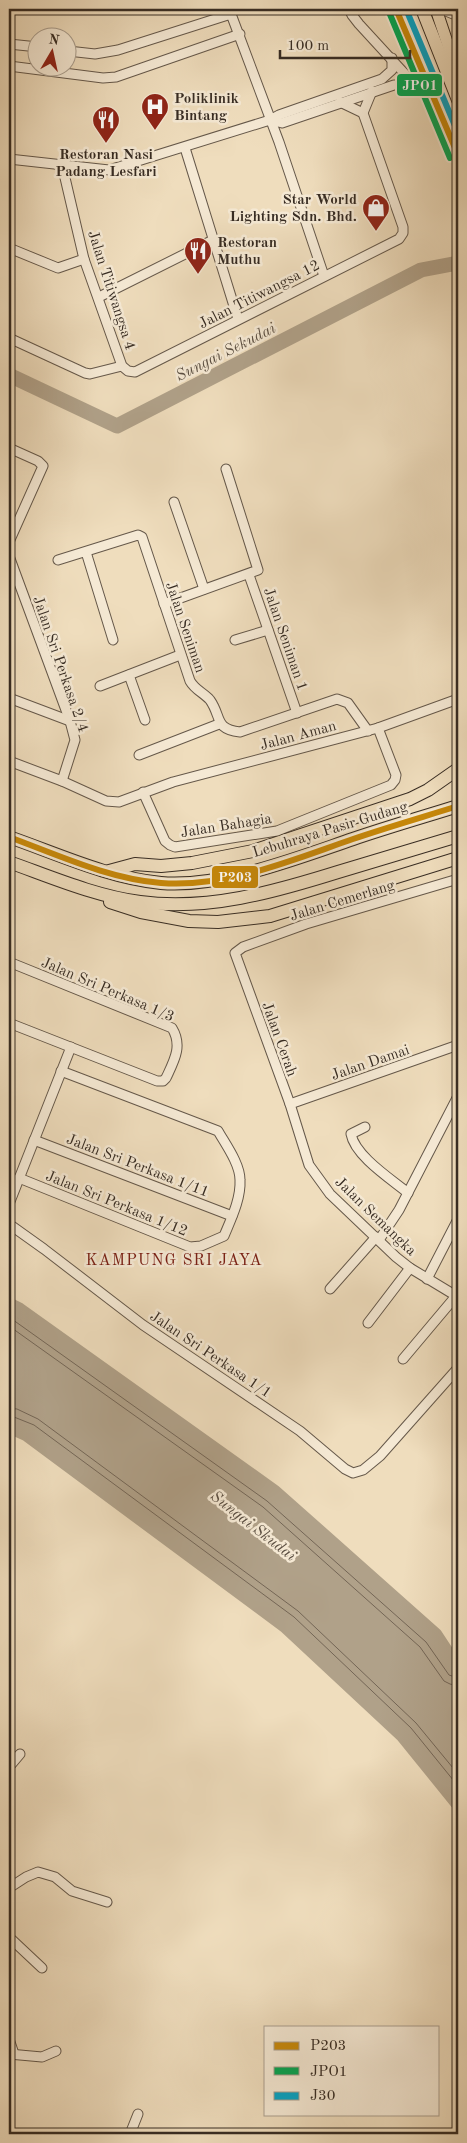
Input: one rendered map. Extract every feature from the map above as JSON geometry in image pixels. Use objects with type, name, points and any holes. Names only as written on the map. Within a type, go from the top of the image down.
[{"type":"highway","points":[[422,9],[458,100]]},
{"type":"highway","points":[[397,10],[458,155]]},
{"type":"highway","points":[[106,871],[135,864],[161,866],[192,863],[253,851],[410,799],[428,790],[458,769]]},
{"type":"highway","name":"Lebuhraya Pasir Gudang","points":[[9,836],[106,871],[162,883],[200,881],[244,873],[290,860],[458,806]]},
{"type":"highway","points":[[9,862],[96,892],[138,902],[172,905],[248,898],[458,836]]},
{"type":"highway","points":[[96,892],[102,898],[116,905],[141,912],[189,921],[218,922],[270,916],[458,858]]},
{"type":"main road","points":[[436,9],[455,66],[458,84]]},
{"type":"street","points":[[349,9],[359,24],[415,85],[433,94]]},
{"type":"street","points":[[441,9],[458,16]]},
{"type":"street","points":[[78,51],[96,54],[118,50],[231,14],[279,142],[324,276]]},
{"type":"street","points":[[9,66],[103,78],[116,77],[240,34]]},
{"type":"street","points":[[455,66],[454,52],[458,37]]},
{"type":"street","points":[[9,44],[28,46]]},
{"type":"street","points":[[9,159],[109,170],[185,148],[270,120],[279,115],[382,79],[392,70],[392,58]]},
{"type":"street","points":[[270,120],[282,123],[372,91],[394,85],[415,85]]},
{"type":"street","points":[[340,102],[363,113],[372,91]]},
{"type":"street","name":"Jalan Titiwangsa 12","points":[[9,338],[85,373],[90,374],[122,366],[128,371],[135,372],[399,238],[403,233],[403,227],[363,113]]},
{"type":"street","points":[[185,148],[238,319]]},
{"type":"street","name":"Jalan Titiwangsa 4","points":[[62,165],[84,259],[122,366]]},
{"type":"street","points":[[98,297],[213,240]]},
{"type":"street","points":[[9,248],[58,268],[84,259]]},
{"type":"street","points":[[9,448],[38,461],[43,466],[9,542]]},
{"type":"street","points":[[164,604],[257,572],[258,569],[226,469]]},
{"type":"street","points":[[174,502],[204,589]]},
{"type":"street","name":"Jalan Seniman","points":[[58,560],[140,536],[190,681],[194,688],[209,699],[219,724]]},
{"type":"street","points":[[86,552],[113,640]]},
{"type":"street","name":"Jalan Sri Perkasa 2/4","points":[[9,556],[70,721],[75,740],[62,781]]},
{"type":"street","name":"Jalan Seniman 1","points":[[249,575],[297,712]]},
{"type":"street","points":[[235,640],[268,630]]},
{"type":"street","points":[[100,686],[180,655]]},
{"type":"street","points":[[128,675],[145,720]]},
{"type":"street","points":[[9,698],[70,721]]},
{"type":"street","points":[[139,754],[219,724],[229,731],[240,732],[337,699],[348,703],[368,731]]},
{"type":"street","name":"Jalan Aman","points":[[62,781],[106,801],[118,802],[173,782],[378,728],[458,699]]},
{"type":"street","name":"Jalan Bahagia","points":[[143,792],[165,841],[175,847],[277,831],[391,785],[396,775],[378,728]]},
{"type":"street","points":[[9,761],[62,781]]},
{"type":"street","name":"Jalan Cemerlang","points":[[236,953],[243,947],[306,924],[458,879]]},
{"type":"street","name":"Jalan Cerah","points":[[236,953],[300,1134]]},
{"type":"street","name":"Jalan Sri Perkasa 1/3","points":[[9,962],[172,1028],[177,1037],[177,1054],[163,1081],[157,1081],[71,1047]]},
{"type":"street","points":[[9,1023],[71,1047],[9,1204]]},
{"type":"street","name":"Jalan Damai","points":[[290,1104],[458,1045]]},
{"type":"street","name":"Jalan Sri Perkasa 1/12","points":[[19,1178],[190,1247],[201,1246],[224,1236],[232,1216],[240,1191],[240,1178],[231,1155],[218,1131],[61,1071]]},
{"type":"street","points":[[330,1289],[377,1239],[408,1193],[458,1096]]},
{"type":"street","points":[[365,1127],[351,1134],[353,1144],[378,1169],[408,1193]]},
{"type":"street","name":"Jalan Semangka","points":[[300,1134],[309,1165],[330,1194],[410,1268],[457,1297]]},
{"type":"street","name":"Jalan Sri Perkasa 1/11","points":[[34,1140],[232,1216]]},
{"type":"street","points":[[427,1278],[458,1219]]},
{"type":"street","name":"Jalan Sri Perkasa 1/1","points":[[9,1224],[143,1325],[300,1431],[345,1469],[353,1473],[363,1470],[397,1438],[455,1380],[458,1368]]},
{"type":"street","points":[[368,1323],[410,1268]]},
{"type":"street","points":[[402,1359],[457,1297]]},
{"type":"street","points":[[9,1767],[20,1754]]},
{"type":"street","points":[[9,1888],[38,1872],[55,1877],[72,1891],[107,1902]]},
{"type":"street","points":[[9,1937],[42,1968]]},
{"type":"street","points":[[9,2038],[12,2054],[42,2057],[56,2052]]},
{"type":"street","points":[[130,2134],[138,2114]]},
{"type":"water","name":"Sungai Skudai","points":[[9,1305],[19,1310],[274,1492],[435,1635],[458,1670],[458,1803],[403,1735],[286,1626],[27,1434],[9,1426]]},
{"type":"waterway","name":"Sungai Sekudai","points":[[9,375],[117,426],[421,270],[458,263]]},
{"type":"waterway","points":[[9,1305],[19,1310],[274,1492],[435,1635],[458,1670]]},
{"type":"waterway","points":[[9,1426],[27,1434],[286,1626],[403,1735],[458,1803]]},
{"type":"transit line","name":"P203","points":[[396,9],[458,155]]},
{"type":"transit line","name":"J30","points":[[406,9],[458,133]]},
{"type":"transit line","name":"JPO1","points":[[389,12],[450,158]]},
{"type":"transit line","name":"P203","points":[[9,837],[122,877],[161,883],[186,883],[235,877],[259,871],[458,806]]},
{"type":"place","name":"Poliklinik Bintang","points":[[155,131]]},
{"type":"place","name":"Restoran Nasi Padang Lesfari","points":[[106,144]]},
{"type":"place","name":"Star World Lighting Sdn. Bhd.","points":[[376,232]]},
{"type":"place","name":"Restoran Muthu","points":[[198,275]]},
{"type":"district","name":"KAMPUNG SRI JAYA","points":[[174,1259]]}]
